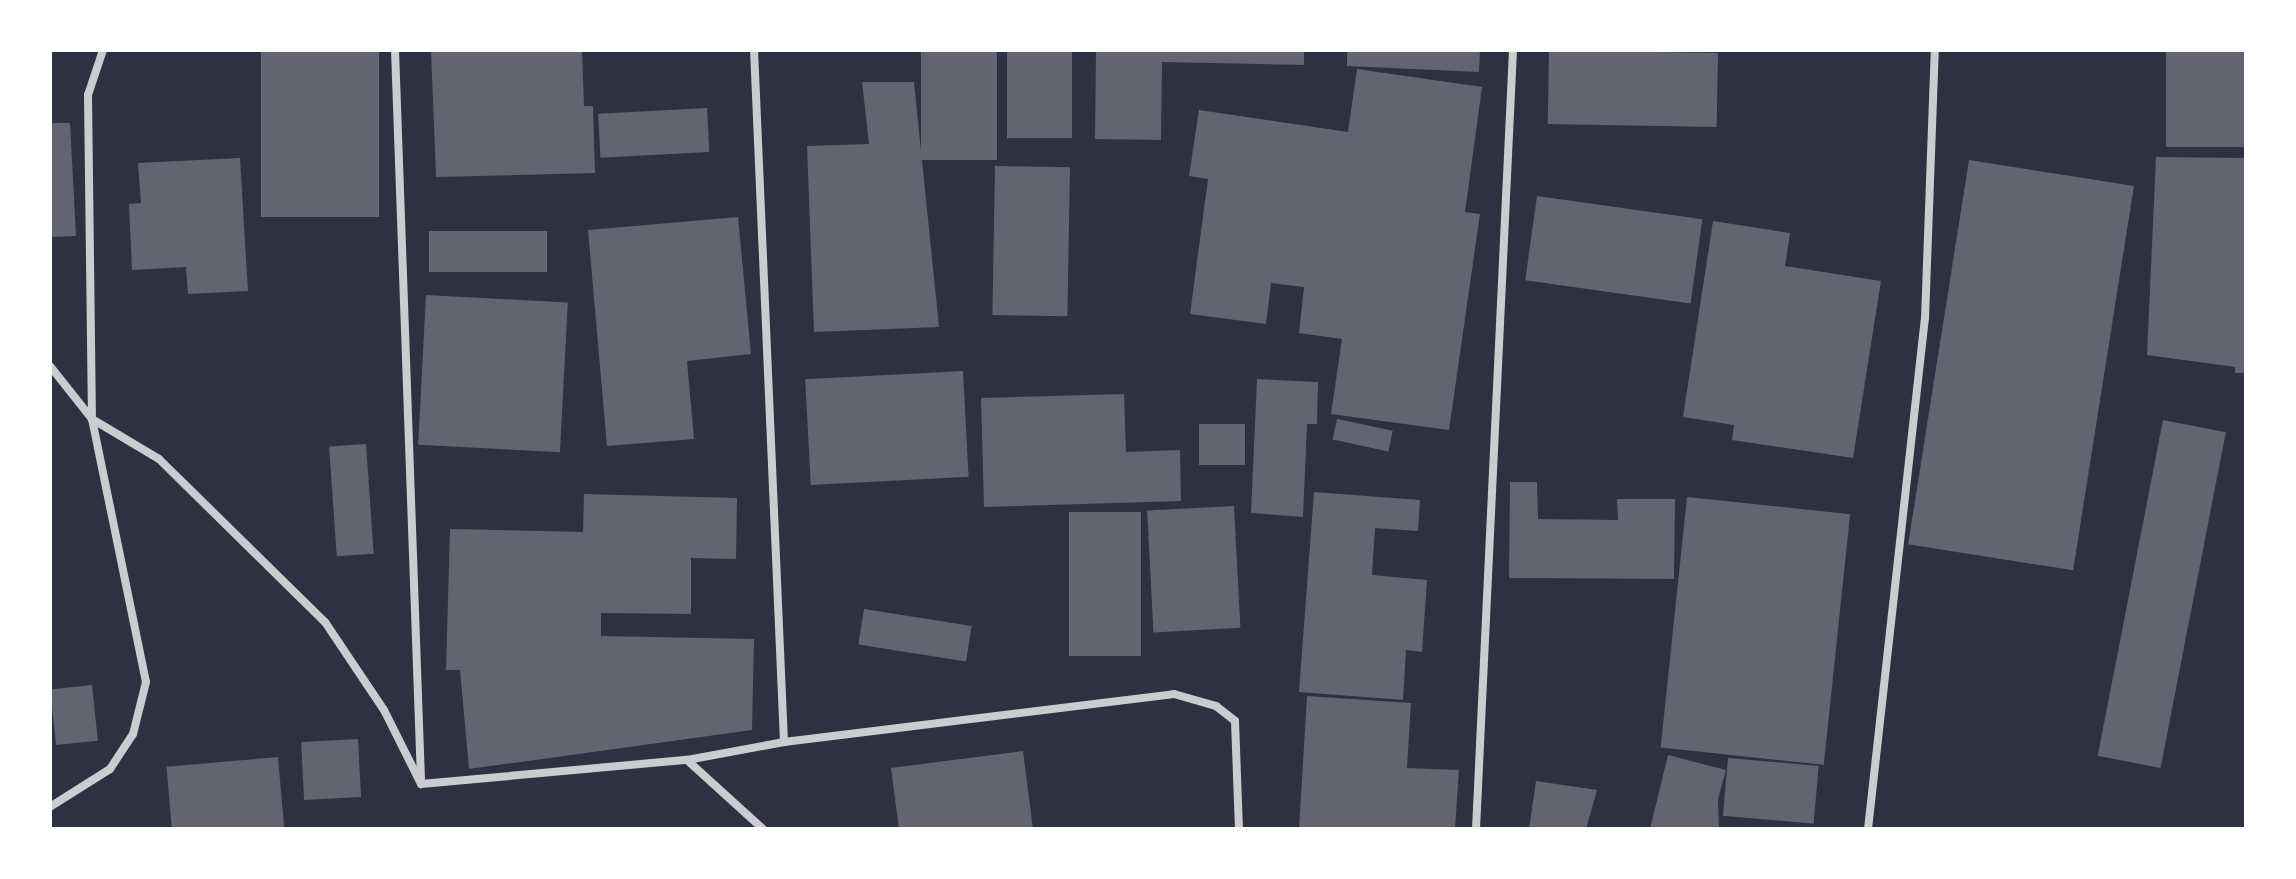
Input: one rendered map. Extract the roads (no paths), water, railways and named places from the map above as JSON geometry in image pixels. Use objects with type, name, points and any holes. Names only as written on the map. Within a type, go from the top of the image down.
[{"type":"street","points":[[50,807],[110,769],[133,734],[146,682],[92,419],[88,95],[103,50]]},
{"type":"street","points":[[395,50],[421,784]]},
{"type":"street","points":[[754,50],[784,742]]},
{"type":"street","points":[[1476,829],[1513,50]]},
{"type":"street","points":[[1868,829],[1925,318],[1935,50]]},
{"type":"street","points":[[50,366],[92,419],[159,459],[325,622],[384,710],[421,784]]},
{"type":"street","points":[[421,784],[687,760],[784,742],[1174,694],[1216,706],[1235,721],[1239,829]]},
{"type":"street","points":[[687,760],[763,829]]}]
